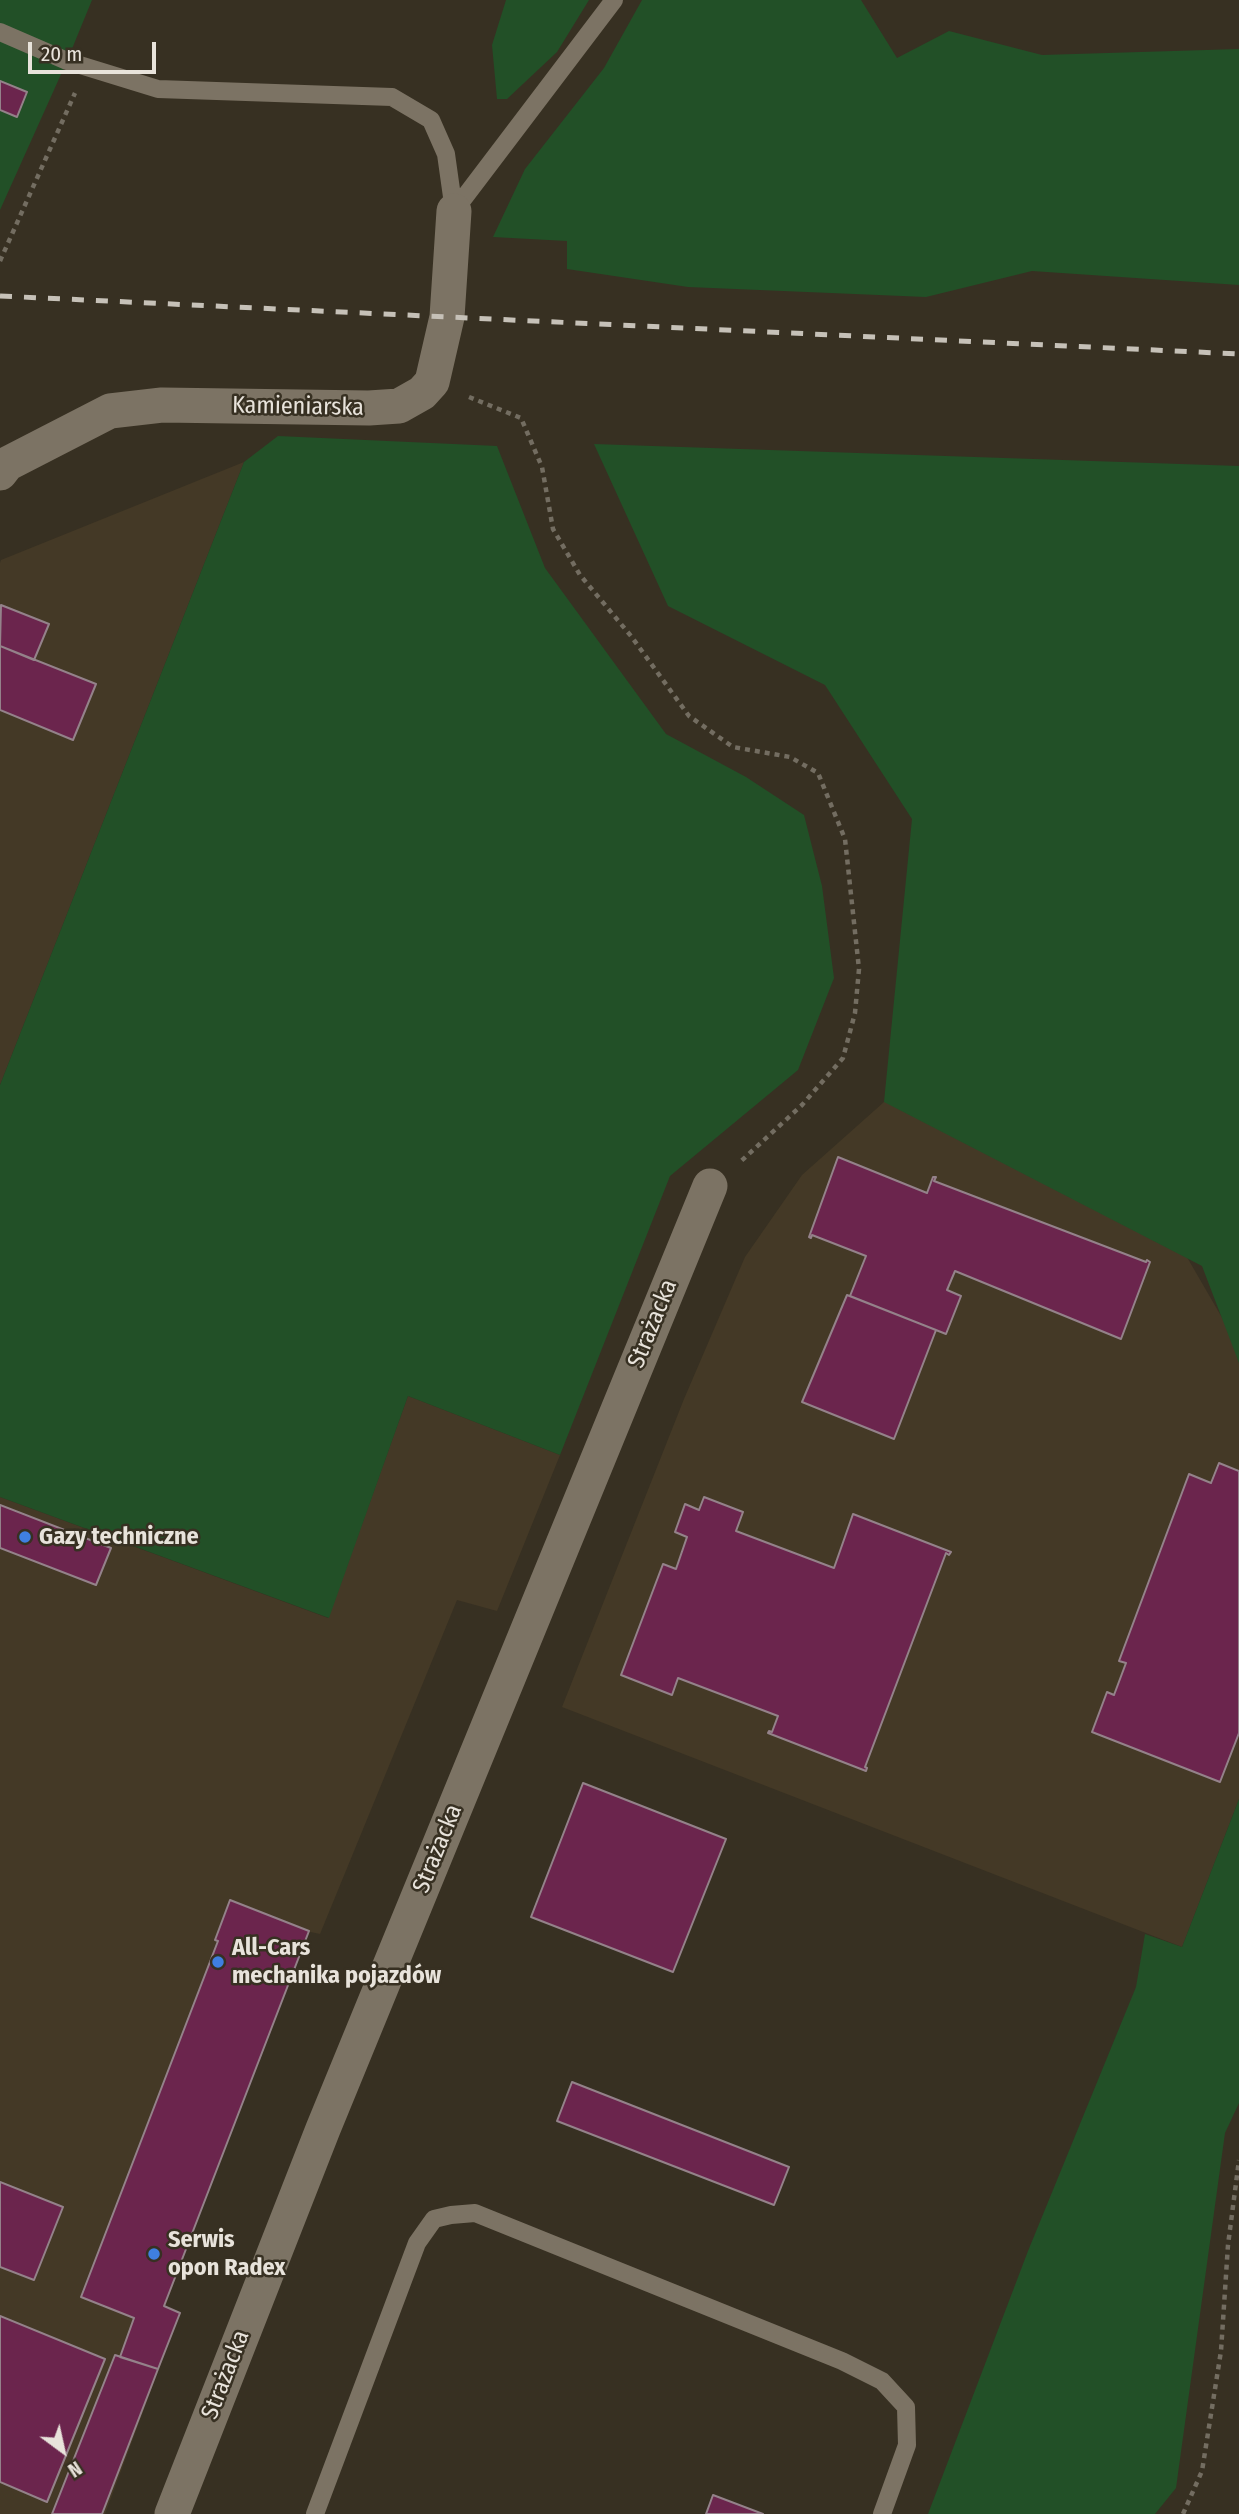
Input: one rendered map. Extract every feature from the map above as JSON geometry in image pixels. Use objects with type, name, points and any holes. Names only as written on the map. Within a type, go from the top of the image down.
[{"type":"street","points":[[432,382],[447,317],[454,211]]},
{"type":"street","name":"Kamieniarska","points":[[0,473],[7,464],[110,411],[162,405],[369,408],[398,406],[422,393],[432,382]]},
{"type":"street","name":"Strażacka","points":[[172,2514],[323,2129],[710,1186]]},
{"type":"lane","points":[[454,211],[614,0]]},
{"type":"lane","points":[[0,32],[44,52],[158,89],[392,97],[431,120],[446,154],[454,211]]},
{"type":"lane","points":[[315,2514],[417,2243],[434,2219],[475,2213],[842,2361],[882,2381],[906,2407],[908,2445],[882,2514]]},
{"type":"path","points":[[0,261],[87,67]]},
{"type":"path","points":[[432,382],[521,418],[542,467],[553,528],[580,575],[631,636],[689,716],[733,747],[790,757],[818,773],[845,839],[859,969],[855,1013],[843,1058],[802,1105],[744,1159],[710,1186]]},
{"type":"path","points":[[1183,2514],[1202,2471],[1221,2351],[1228,2245],[1239,2160]]},
{"type":"shaded area","points":[[244,462],[0,1085],[1,560]]},
{"type":"shaded area","points":[[981,1045],[1173,1233],[1239,1347],[1239,1799],[1182,1947],[562,1707],[684,1399],[745,1257],[802,1175],[884,1102]]},
{"type":"shaded area","points":[[408,1396],[560,1455],[497,1611],[457,1600],[320,1934],[306,1931],[163,2312],[178,2318],[105,2514],[0,2514],[0,1497],[328,1618]]},
{"type":"green space","points":[[0,0],[92,0],[0,210]]},
{"type":"green space","points":[[506,0],[589,0],[557,52],[507,99],[497,99],[492,45]]},
{"type":"green space","points":[[642,0],[861,0],[897,58],[949,31],[1042,55],[1239,49],[1239,285],[1032,271],[926,297],[688,287],[567,269],[567,241],[493,237],[525,169],[604,68]]},
{"type":"green space","points":[[278,436],[497,446],[545,568],[666,734],[746,777],[804,815],[822,886],[834,978],[798,1070],[670,1176],[560,1455],[408,1396],[329,1618],[0,1497],[0,1085],[244,462]]},
{"type":"green space","points":[[594,444],[1239,466],[1239,1363],[1202,1266],[884,1102],[912,819],[825,685],[668,606]]},
{"type":"green space","points":[[1239,1799],[1239,2103],[1225,2133],[1176,2488],[1155,2514],[928,2514],[1028,2251],[1136,1987],[1145,1934],[1182,1947]]},
{"type":"building","points":[[0,81],[27,92],[17,117],[0,110]]},
{"type":"building","points":[[1,605],[49,624],[34,660],[0,646]]},
{"type":"building","points":[[0,646],[96,684],[73,740],[0,710]]},
{"type":"building","points":[[838,1157],[927,1193],[933,1177],[936,1177],[934,1181],[1146,1262],[1147,1260],[1150,1262],[1121,1339],[955,1271],[947,1290],[961,1296],[946,1334],[850,1296],[866,1256],[812,1235],[809,1237]]},
{"type":"building","points":[[847,1295],[936,1330],[894,1439],[802,1402]]},
{"type":"building","points":[[1219,1463],[1239,1471],[1239,1733],[1220,1782],[1092,1732],[1107,1692],[1114,1695],[1126,1663],[1119,1661],[1189,1474],[1211,1483]]},
{"type":"building","points":[[704,1497],[743,1512],[736,1531],[834,1568],[853,1514],[951,1552],[949,1555],[946,1553],[865,1767],[866,1771],[768,1733],[772,1732],[778,1716],[678,1678],[672,1695],[621,1675],[663,1564],[676,1569],[687,1537],[675,1532],[685,1504],[699,1510]]},
{"type":"building","points":[[0,1505],[111,1548],[96,1585],[0,1548]]},
{"type":"building","points":[[583,1783],[726,1839],[673,1972],[531,1917]]},
{"type":"building","points":[[230,1900],[309,1931],[164,2306],[180,2313],[158,2369],[120,2357],[134,2318],[81,2297],[218,1941],[215,1940]]},
{"type":"building","points":[[572,2082],[789,2167],[774,2205],[557,2121]]},
{"type":"building","points":[[0,2182],[63,2207],[34,2280],[0,2267]]},
{"type":"building","points":[[0,2316],[105,2359],[47,2502],[0,2482]]},
{"type":"building","points":[[115,2355],[158,2369],[102,2514],[52,2514]]},
{"type":"building","points":[[713,2495],[763,2514],[706,2514]]},
{"type":"railway","points":[[0,296],[1239,354]]},
{"type":"place","name":"Gazy techniczne","points":[[25,1537]]},
{"type":"place","name":"All-Cars mechanika pojazdów","points":[[218,1962]]},
{"type":"place","name":"Serwis opon Radex","points":[[154,2254]]}]
